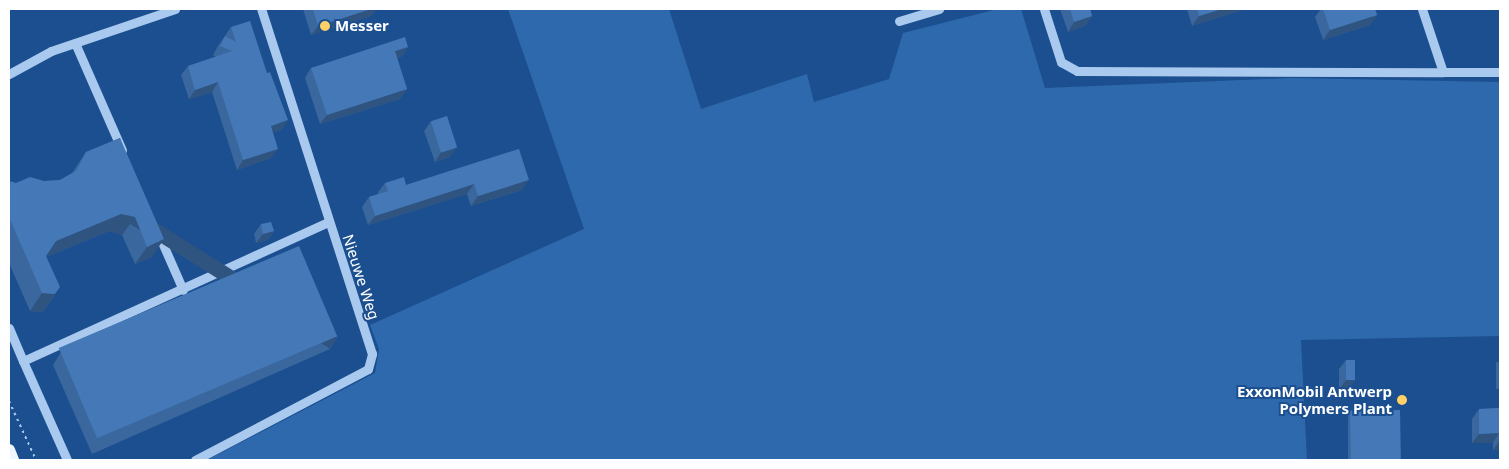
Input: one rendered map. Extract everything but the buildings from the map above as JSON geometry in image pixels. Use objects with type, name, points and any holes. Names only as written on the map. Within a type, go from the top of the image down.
[{"type":"main road","points":[[9,450],[13,460]]},
{"type":"street","points":[[9,74],[51,51],[175,9]]},
{"type":"street","name":"Nieuwe Weg","points":[[195,460],[368,369],[372,354],[261,9]]},
{"type":"street","points":[[898,21],[939,9]]},
{"type":"street","points":[[1044,9],[1061,62],[1076,71],[1500,72]]},
{"type":"street","points":[[1422,9],[1443,72]]},
{"type":"street","points":[[75,43],[125,157]]},
{"type":"street","points":[[152,219],[183,290]]},
{"type":"street","points":[[23,361],[183,290],[232,263],[328,222]]},
{"type":"street","points":[[9,328],[66,460]]},
{"type":"path","points":[[9,401],[36,460]]},
{"type":"shaded area","points":[[508,9],[669,9],[701,109],[807,74],[814,102],[889,79],[903,33],[998,9],[1021,9],[1045,88],[1292,78],[1500,82],[1500,336],[1301,340],[1307,460],[207,460],[375,373],[379,349],[370,325],[584,229]]},
{"type":"place","name":"Messer","points":[[325,26]]},
{"type":"place","name":"ExxonMobil Antwerp Polymers Plant","points":[[1402,400]]}]
